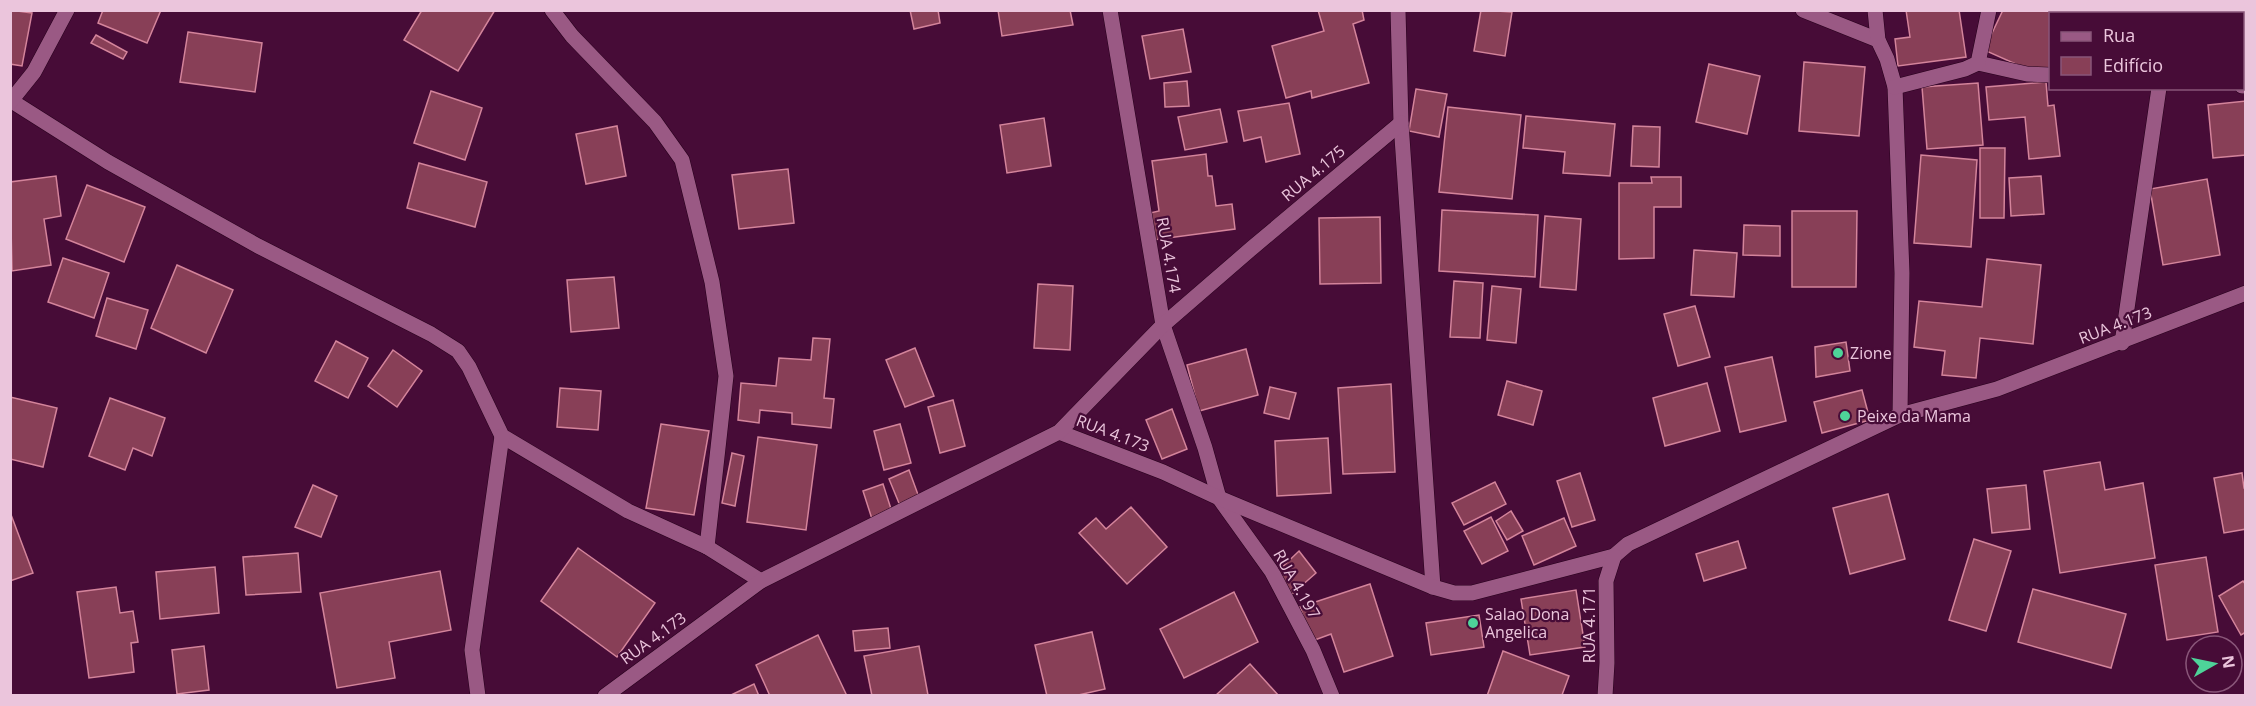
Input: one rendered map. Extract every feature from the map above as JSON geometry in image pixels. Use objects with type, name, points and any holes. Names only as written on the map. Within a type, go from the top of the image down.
[{"type":"street","points":[[67,10],[34,72],[11,101],[118,168],[258,246],[431,334],[458,351],[469,367],[502,436],[472,650],[478,696]]},
{"type":"street","points":[[552,10],[572,36],[655,122],[682,160],[712,282],[726,376],[707,547]]},
{"type":"street","name":"RUA 4.174","points":[[1110,10],[1163,325],[1205,448],[1219,498]]},
{"type":"street","points":[[1398,10],[1401,123],[1433,587]]},
{"type":"street","points":[[1803,10],[1878,40]]},
{"type":"street","points":[[1875,10],[1878,40],[1887,59],[1895,87],[1902,273],[1900,415]]},
{"type":"street","points":[[1978,63],[1989,10]]},
{"type":"street","points":[[1895,87],[1965,69],[1978,63],[2027,74],[2049,75]]},
{"type":"street","points":[[2122,343],[2159,90]]},
{"type":"street","name":"RUA 4.175","points":[[1059,432],[1163,325],[1401,123]]},
{"type":"street","name":"RUA 4.173","points":[[605,696],[761,581],[1059,432],[1163,472],[1219,498],[1433,587],[1454,592],[1472,592],[1614,556],[1628,544],[1900,415],[1997,390],[2246,293]]},
{"type":"street","points":[[502,436],[628,511],[707,547],[761,581]]},
{"type":"street","name":"RUA 4.197","points":[[1219,498],[1272,572],[1313,650],[1332,696]]},
{"type":"street","name":"RUA 4.171","points":[[1605,696],[1606,581],[1614,556]]},
{"type":"building","points":[[10,10],[32,13],[22,66],[10,64]]},
{"type":"building","points":[[103,10],[161,10],[147,43],[98,23]]},
{"type":"building","points":[[422,10],[495,10],[458,71],[404,40]]},
{"type":"building","points":[[910,10],[938,10],[940,23],[914,29]]},
{"type":"building","points":[[998,10],[1070,10],[1073,25],[1002,36]]},
{"type":"building","points":[[1318,10],[1362,10],[1364,20],[1353,24],[1369,83],[1312,98],[1311,91],[1286,98],[1272,46],[1324,31]]},
{"type":"building","points":[[1481,10],[1512,12],[1505,56],[1474,51]]},
{"type":"building","points":[[1906,10],[1959,10],[1966,57],[1898,66],[1895,39],[1910,37]]},
{"type":"building","points":[[2003,10],[2143,10],[2143,12],[2049,12],[2049,72],[2036,73],[1984,50]]},
{"type":"building","points":[[2206,10],[2246,12],[2246,55],[2244,54],[2244,12],[2206,12]]},
{"type":"building","points":[[1183,29],[1191,72],[1150,79],[1142,36]]},
{"type":"building","points":[[188,32],[262,43],[255,92],[180,82]]},
{"type":"building","points":[[96,35],[127,52],[123,59],[91,43]]},
{"type":"building","points":[[1804,62],[1865,67],[1859,136],[1799,131]]},
{"type":"building","points":[[1709,64],[1760,76],[1747,134],[1696,122]]},
{"type":"building","points":[[1187,81],[1189,106],[1165,107],[1164,83]]},
{"type":"building","points":[[2046,82],[2048,106],[2054,105],[2060,156],[2029,159],[2025,117],[1989,120],[1986,87]]},
{"type":"building","points":[[1978,83],[1983,145],[1927,149],[1922,87]]},
{"type":"building","points":[[1416,89],[1447,94],[1439,137],[1409,131]]},
{"type":"building","points":[[431,91],[482,108],[465,160],[414,143]]},
{"type":"building","points":[[2246,101],[2246,155],[2213,158],[2208,105]]},
{"type":"building","points":[[1289,103],[1300,154],[1266,162],[1261,137],[1244,141],[1238,111]]},
{"type":"building","points":[[1448,107],[1521,115],[1512,199],[1439,192]]},
{"type":"building","points":[[1220,109],[1227,142],[1185,150],[1178,117]]},
{"type":"building","points":[[1526,116],[1615,124],[1610,176],[1563,173],[1565,152],[1523,148]]},
{"type":"building","points":[[1044,118],[1051,166],[1007,173],[1000,125]]},
{"type":"building","points":[[617,126],[626,176],[586,184],[576,134]]},
{"type":"building","points":[[1633,126],[1660,127],[1659,167],[1631,166]]},
{"type":"building","points":[[1980,148],[2005,148],[2004,218],[1980,218]]},
{"type":"building","points":[[1206,154],[1208,176],[1212,176],[1216,206],[1232,204],[1235,229],[1153,240],[1150,213],[1159,211],[1152,161]]},
{"type":"building","points":[[1921,155],[1977,160],[1971,247],[1914,243]]},
{"type":"building","points":[[419,163],[487,182],[475,227],[407,208]]},
{"type":"building","points":[[788,169],[794,223],[739,229],[732,175]]},
{"type":"building","points":[[56,176],[61,216],[44,219],[51,265],[12,271],[10,182]]},
{"type":"building","points":[[2041,176],[2044,214],[2011,216],[2009,178]]},
{"type":"building","points":[[1651,177],[1681,177],[1681,207],[1654,207],[1654,258],[1619,259],[1619,183],[1652,183]]},
{"type":"building","points":[[2207,179],[2220,255],[2163,265],[2150,189]]},
{"type":"building","points":[[87,185],[145,207],[124,262],[66,239]]},
{"type":"building","points":[[1442,210],[1538,215],[1535,277],[1439,271]]},
{"type":"building","points":[[1792,211],[1857,211],[1856,287],[1792,287]]},
{"type":"building","points":[[1545,216],[1581,219],[1576,290],[1540,287]]},
{"type":"building","points":[[1380,217],[1381,283],[1320,284],[1319,218]]},
{"type":"building","points":[[1744,225],[1780,226],[1780,256],[1743,255]]},
{"type":"building","points":[[1694,250],[1737,253],[1734,297],[1691,295]]},
{"type":"building","points":[[63,258],[109,273],[94,318],[48,302]]},
{"type":"building","points":[[1987,259],[2041,265],[2033,344],[1980,338],[1976,378],[1942,375],[1945,351],[1914,347],[1919,301],[1982,307]]},
{"type":"building","points":[[177,265],[233,290],[206,353],[151,328]]},
{"type":"building","points":[[614,277],[619,328],[571,332],[567,280]]},
{"type":"building","points":[[1454,281],[1483,283],[1480,338],[1450,337]]},
{"type":"building","points":[[1038,284],[1073,286],[1070,350],[1034,348]]},
{"type":"building","points":[[1492,286],[1521,289],[1516,343],[1487,340]]},
{"type":"building","points":[[107,298],[148,310],[136,349],[96,336]]},
{"type":"building","points":[[1695,306],[1710,357],[1678,366],[1664,314]]},
{"type":"building","points":[[813,338],[830,339],[824,398],[834,399],[831,428],[792,424],[792,413],[760,410],[759,423],[738,420],[741,383],[776,386],[779,358],[811,360]]},
{"type":"building","points":[[336,341],[368,358],[348,398],[315,381]]},
{"type":"building","points":[[1846,342],[1850,371],[1816,377],[1815,347]]},
{"type":"building","points":[[915,348],[934,396],[905,407],[886,360]]},
{"type":"building","points":[[1246,349],[1258,395],[1199,411],[1187,365]]},
{"type":"building","points":[[393,350],[422,371],[397,407],[368,386]]},
{"type":"building","points":[[1772,357],[1786,421],[1740,432],[1725,367]]},
{"type":"building","points":[[1507,381],[1542,391],[1533,425],[1498,415]]},
{"type":"building","points":[[1707,383],[1720,431],[1665,446],[1653,398]]},
{"type":"building","points":[[1391,384],[1395,472],[1343,474],[1338,388]]},
{"type":"building","points":[[1270,387],[1296,393],[1289,419],[1264,413]]},
{"type":"building","points":[[560,388],[601,391],[598,430],[557,427]]},
{"type":"building","points":[[1862,390],[1870,420],[1822,433],[1814,402]]},
{"type":"building","points":[[10,397],[57,408],[43,467],[10,459]]},
{"type":"building","points":[[110,398],[165,418],[152,456],[133,448],[125,470],[89,456]]},
{"type":"building","points":[[953,400],[965,446],[940,453],[928,407]]},
{"type":"building","points":[[1172,409],[1187,449],[1162,459],[1146,420]]},
{"type":"building","points":[[661,424],[709,431],[694,515],[646,508]]},
{"type":"building","points":[[900,424],[911,463],[884,470],[874,431]]},
{"type":"building","points":[[758,437],[817,445],[806,530],[747,522]]},
{"type":"building","points":[[1328,438],[1331,493],[1277,496],[1275,441]]},
{"type":"building","points":[[732,453],[744,456],[735,506],[722,503]]},
{"type":"building","points":[[2100,462],[2105,490],[2143,483],[2155,558],[2060,573],[2044,471]]},
{"type":"building","points":[[909,470],[920,500],[901,508],[889,479]]},
{"type":"building","points":[[1580,473],[1595,520],[1572,527],[1557,481]]},
{"type":"building","points":[[2242,473],[2244,488],[2246,488],[2246,529],[2224,533],[2214,478]]},
{"type":"building","points":[[1495,482],[1506,504],[1464,525],[1452,503]]},
{"type":"building","points":[[883,484],[892,512],[872,519],[863,491]]},
{"type":"building","points":[[313,485],[337,496],[321,537],[295,527]]},
{"type":"building","points":[[2026,485],[2030,529],[1992,533],[1987,489]]},
{"type":"building","points":[[1888,494],[1905,559],[1850,574],[1833,508]]},
{"type":"building","points":[[1131,507],[1167,547],[1127,584],[1079,533],[1096,518],[1106,529]]},
{"type":"building","points":[[1511,511],[1523,531],[1507,540],[1496,521]]},
{"type":"building","points":[[10,512],[33,573],[10,581]]},
{"type":"building","points":[[1491,517],[1508,551],[1482,564],[1464,531]]},
{"type":"building","points":[[1564,518],[1576,546],[1534,565],[1522,536]]},
{"type":"building","points":[[1974,539],[2011,551],[1986,631],[1949,620]]},
{"type":"building","points":[[1738,541],[1746,568],[1704,581],[1696,554]]},
{"type":"building","points":[[578,548],[655,603],[617,657],[541,601]]},
{"type":"building","points":[[1299,551],[1316,573],[1291,595],[1275,574]]},
{"type":"building","points":[[298,553],[301,592],[246,595],[243,557]]},
{"type":"building","points":[[2206,557],[2218,632],[2184,634],[2184,637],[2167,640],[2155,565]]},
{"type":"building","points":[[215,567],[219,613],[160,619],[156,572]]},
{"type":"building","points":[[440,571],[451,630],[389,642],[395,678],[337,688],[320,593]]},
{"type":"building","points":[[2243,581],[2246,585],[2246,632],[2240,634],[2219,596]]},
{"type":"building","points":[[1370,584],[1393,656],[1344,672],[1331,634],[1312,641],[1300,607]]},
{"type":"building","points":[[116,587],[120,613],[133,611],[138,642],[131,643],[134,672],[89,678],[77,592]]},
{"type":"building","points":[[2033,589],[2126,614],[2111,668],[2018,642]]},
{"type":"building","points":[[1576,590],[1585,647],[1530,655],[1521,599]]},
{"type":"building","points":[[1234,592],[1258,642],[1184,678],[1160,629]]},
{"type":"building","points":[[1479,615],[1484,647],[1431,655],[1426,623]]},
{"type":"building","points":[[888,628],[890,648],[855,651],[853,631]]},
{"type":"building","points":[[1092,632],[1105,689],[1074,696],[1047,696],[1035,645]]},
{"type":"building","points":[[818,635],[847,696],[770,696],[756,665]]},
{"type":"building","points":[[204,646],[209,690],[177,694],[172,650]]},
{"type":"building","points":[[919,646],[928,695],[872,696],[864,656]]},
{"type":"building","points":[[1503,651],[1569,676],[1562,695],[1565,696],[1487,696]]},
{"type":"building","points":[[1250,664],[1279,696],[1215,696]]},
{"type":"building","points":[[754,684],[759,696],[729,696]]},
{"type":"place","name":"Zione","points":[[1838,353]]},
{"type":"place","name":"Peixe da Mama","points":[[1845,416]]},
{"type":"place","name":"Salao Dona Angelica","points":[[1473,623]]}]
